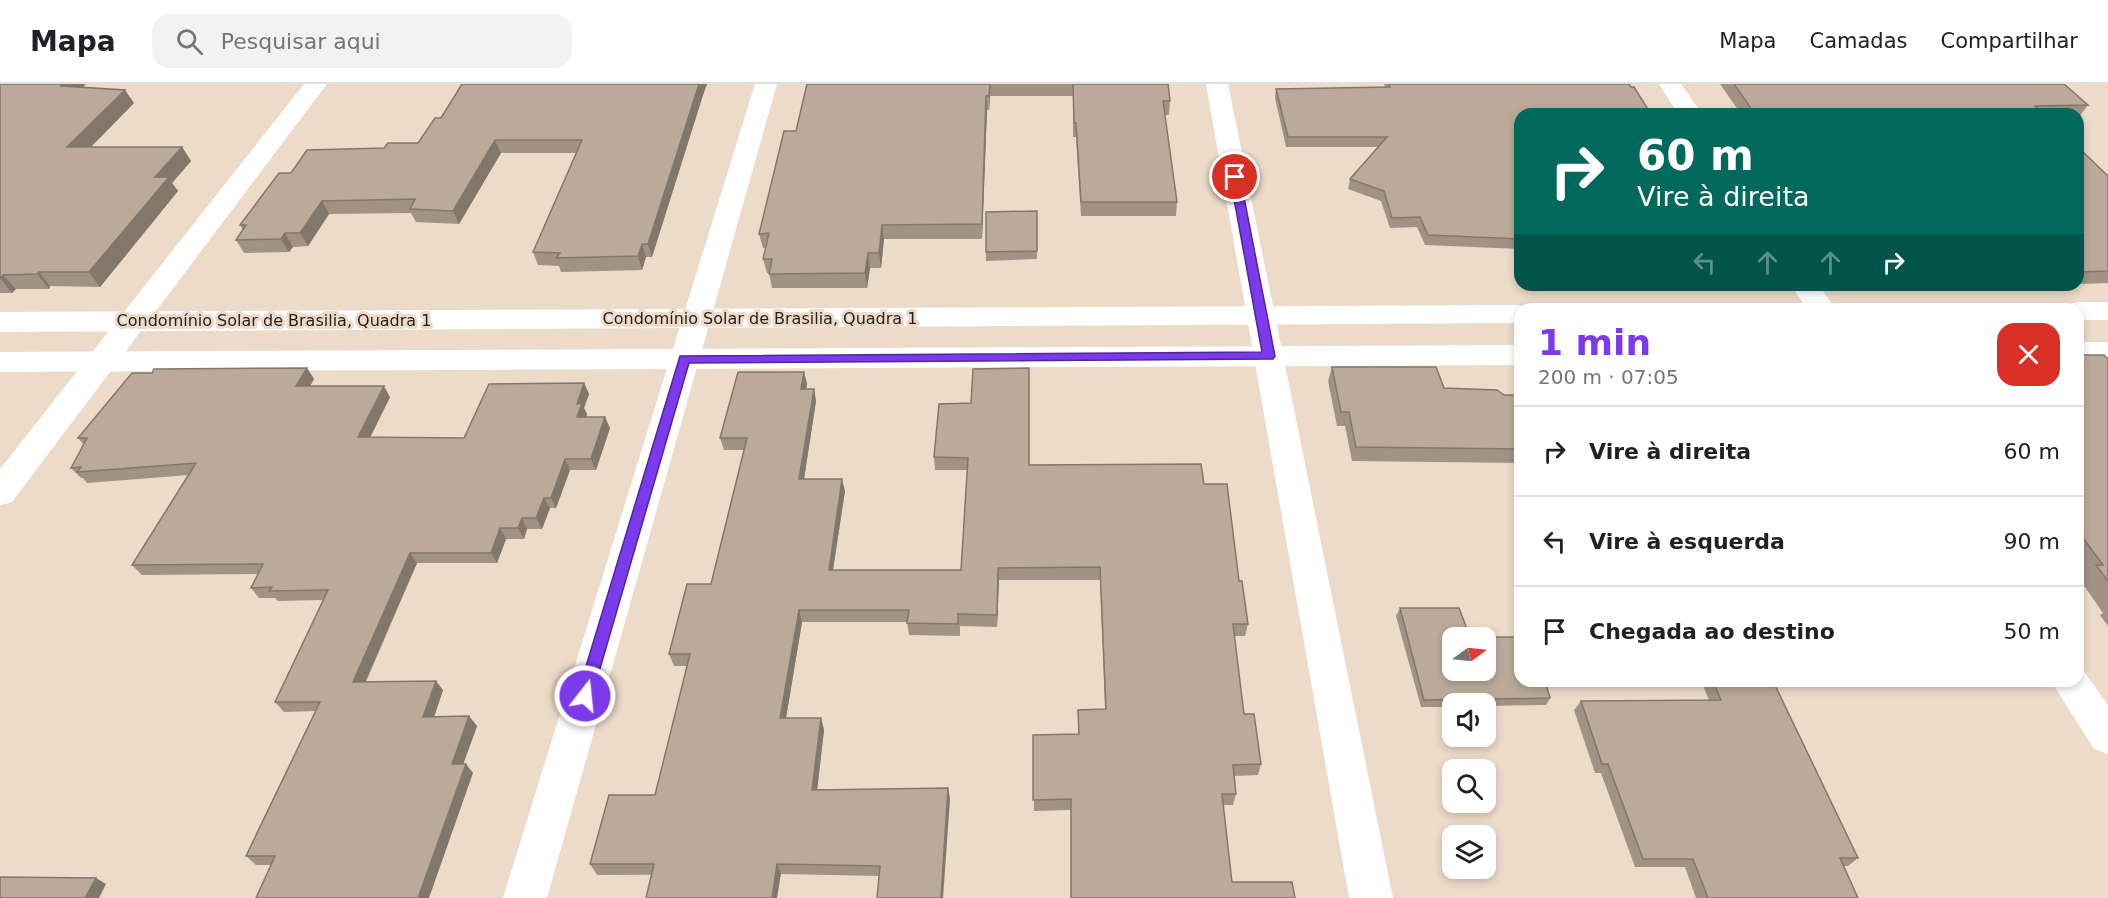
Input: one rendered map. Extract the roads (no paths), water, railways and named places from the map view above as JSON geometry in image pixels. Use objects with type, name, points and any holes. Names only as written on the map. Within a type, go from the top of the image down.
[{"type":"street","points":[[0,494],[316,84]]},
{"type":"street","points":[[525,898],[766,84]]},
{"type":"street","points":[[1217,84],[1371,898]]},
{"type":"street","points":[[1670,84],[1686,108]]},
{"type":"street","points":[[2084,311],[2108,311]]},
{"type":"street","name":"Condomínio Solar de Brasilia, Quadra 1","points":[[0,322],[1514,314]]},
{"type":"street","points":[[2084,352],[2108,352]]},
{"type":"street","points":[[0,362],[1514,355]]},
{"type":"street","points":[[2074,687],[2108,737]]}]
